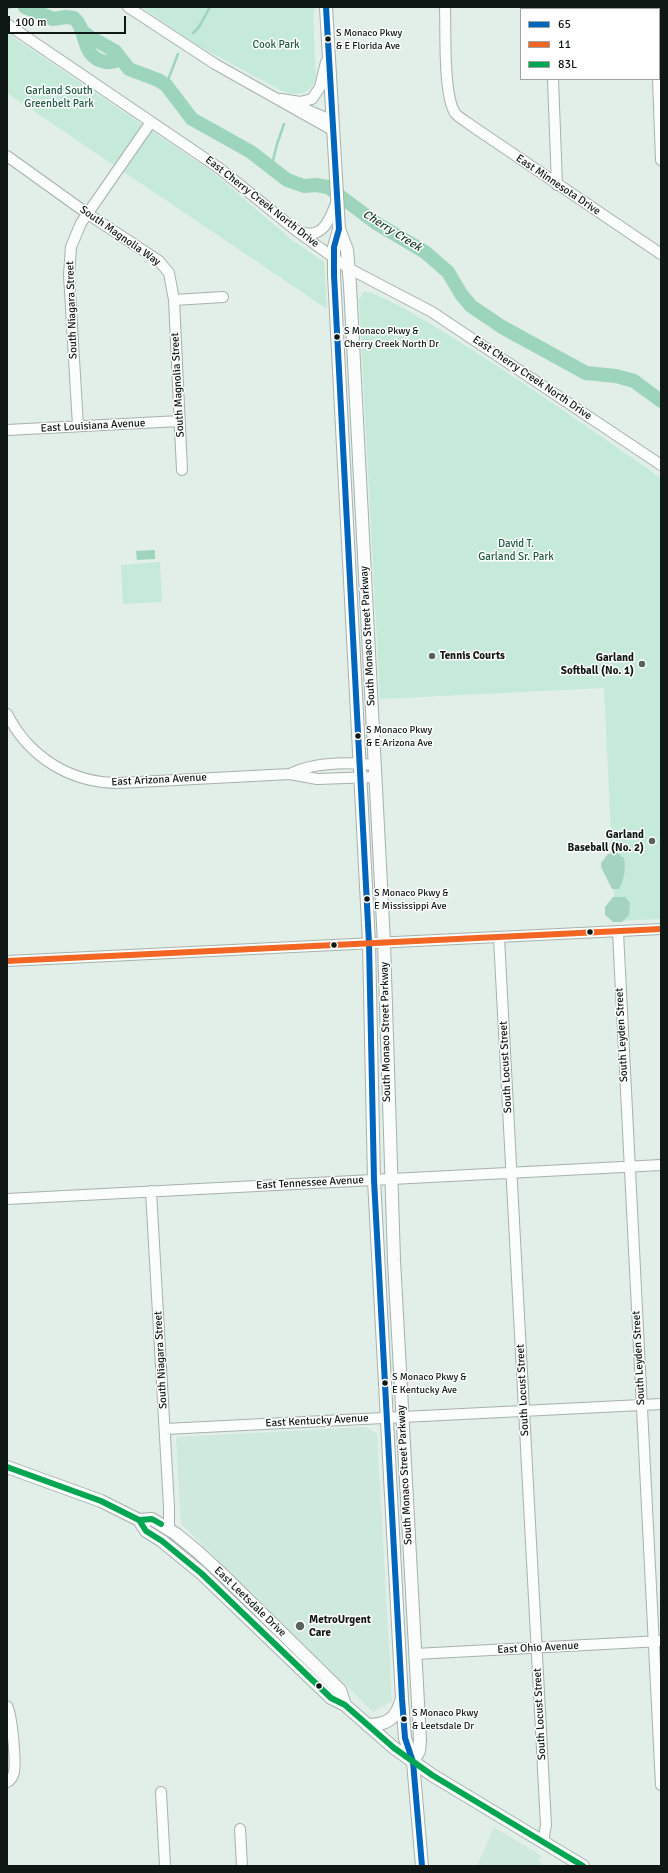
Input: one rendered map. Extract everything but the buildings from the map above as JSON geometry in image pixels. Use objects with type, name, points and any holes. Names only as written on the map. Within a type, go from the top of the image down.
[{"type":"main road","name":"South Monaco Street Parkway","points":[[326,7],[339,229],[334,257],[369,943],[374,1180],[402,1699],[405,1738],[413,1762],[422,1866]]},
{"type":"main road","name":"South Monaco Street Parkway","points":[[339,229],[347,250],[384,942],[390,1179],[420,1744],[419,1751],[413,1762]]},
{"type":"main road","name":"East Leetsdale Drive","points":[[7,1467],[100,1501],[139,1520],[152,1520],[167,1528],[198,1552],[335,1684],[340,1690],[345,1705]]},
{"type":"main road","name":"East Leetsdale Drive","points":[[139,1520],[146,1531],[162,1541],[201,1573],[331,1698],[345,1705],[413,1762],[582,1866]]},
{"type":"main road","points":[[367,1725],[382,1724],[389,1721],[397,1713],[402,1699]]},
{"type":"street","points":[[128,7],[194,52],[268,94],[334,126]]},
{"type":"street","name":"East Minnesota Drive","points":[[445,7],[448,81],[452,105],[456,114],[557,185],[661,254]]},
{"type":"street","name":"East Cherry Creek North Drive","points":[[7,24],[234,179],[298,232],[348,268],[432,312],[661,465]]},
{"type":"street","points":[[268,94],[296,102],[312,99],[320,87],[329,48]]},
{"type":"street","points":[[553,80],[557,185]]},
{"type":"street","points":[[658,80],[661,160]]},
{"type":"street","name":"South Niagara Street","points":[[78,426],[69,261],[74,237],[151,122]]},
{"type":"street","name":"South Magnolia Way","points":[[7,156],[163,265],[169,272],[174,300]]},
{"type":"street","points":[[298,232],[306,234],[317,233],[322,230],[327,223],[338,199]]},
{"type":"street","points":[[174,300],[223,298]]},
{"type":"street","name":"South Magnolia Street","points":[[174,300],[182,470]]},
{"type":"street","name":"East Louisiana Avenue","points":[[7,430],[180,421]]},
{"type":"street","name":"East Arizona Avenue","points":[[7,714],[21,737],[42,757],[66,773],[95,781],[119,783],[290,774],[312,778],[375,777]]},
{"type":"street","name":"East Arizona Avenue","points":[[290,774],[311,766],[359,763],[374,765]]},
{"type":"street","points":[[7,961],[661,929]]},
{"type":"street","name":"South Leyden Street","points":[[618,932],[642,1405],[657,1641],[661,1785]]},
{"type":"street","name":"South Locust Street","points":[[499,938],[546,1825],[543,1842]]},
{"type":"street","name":"East Tennessee Avenue","points":[[7,1199],[661,1166]]},
{"type":"street","name":"South Niagara Street","points":[[151,1191],[169,1512],[167,1528]]},
{"type":"street","name":"East Kentucky Avenue","points":[[165,1429],[661,1404]]},
{"type":"street","name":"East Ohio Avenue","points":[[415,1654],[657,1641]]},
{"type":"street","points":[[7,1706],[11,1719],[14,1770],[12,1779],[7,1782]]},
{"type":"street","points":[[161,1792],[165,1866]]},
{"type":"street","points":[[240,1828],[242,1866]]},
{"type":"shaded area","points":[[155,550],[155,559],[137,560],[136,551]]},
{"type":"shaded area","points":[[616,852],[624,858],[625,870],[619,889],[612,889],[601,867],[601,863],[608,854]]},
{"type":"shaded area","points":[[613,897],[625,897],[630,903],[629,915],[622,922],[613,922],[605,915],[605,907]]},
{"type":"shaded area","points":[[366,1427],[377,1434],[392,1701],[373,1712],[181,1524],[176,1437]]},
{"type":"shaded area","points":[[494,1827],[542,1856],[539,1861],[543,1866],[477,1866]]},
{"type":"green space","name":"Cook Park","points":[[141,7],[315,7],[313,15],[316,78],[310,88],[302,93],[293,94],[282,91],[197,45]]},
{"type":"green space","name":"Garland South Greenbelt Park","points":[[7,33],[214,173],[292,240],[324,262],[327,309],[7,93]]},
{"type":"green space","name":"David T. Garland Sr. Park","points":[[363,292],[381,297],[459,341],[558,406],[661,478],[661,919],[615,921],[604,688],[380,699],[359,300]]},
{"type":"green space","points":[[160,562],[162,602],[123,604],[121,565]]},
{"type":"waterway","name":"Cherry Creek","points":[[25,7],[53,19],[66,17],[74,18],[79,23],[88,49],[92,55],[97,59],[106,62],[122,60]]},
{"type":"waterway","points":[[193,33],[199,27],[210,7]]},
{"type":"waterway","name":"Cherry Creek","points":[[82,31],[115,51],[129,69],[158,80],[166,85],[192,119],[251,152],[287,180],[304,186],[316,185],[328,187],[376,223],[425,252],[448,272],[461,294],[471,306],[502,327],[586,373],[616,376],[634,381],[661,401]]},
{"type":"waterway","points":[[166,85],[178,54]]},
{"type":"waterway","points":[[271,169],[284,124]]},
{"type":"transit line","name":"65","points":[[326,7],[339,229],[334,247],[334,275],[369,943],[374,1180],[402,1699],[405,1738],[413,1762],[422,1866]]},
{"type":"transit line","name":"11","points":[[7,961],[661,929]]},
{"type":"transit line","name":"83L","points":[[7,1467],[101,1501],[139,1520],[152,1519],[161,1524]]},
{"type":"transit line","name":"83L","points":[[139,1520],[146,1531],[162,1541],[201,1573],[331,1698],[345,1705],[394,1748],[432,1775],[583,1866]]},
{"type":"place","name":"S Monaco Pkwy & E Florida Ave","points":[[328,39]]},
{"type":"place","name":"S Monaco Pkwy & Cherry Creek North Dr","points":[[337,337]]},
{"type":"place","name":"Tennis Courts","points":[[432,656]]},
{"type":"place","name":"Garland Softball (No. 1)","points":[[642,664]]},
{"type":"place","name":"S Monaco Pkwy & E Arizona Ave","points":[[358,736]]},
{"type":"place","name":"Garland Baseball (No. 2)","points":[[652,841]]},
{"type":"place","name":"S Monaco Pkwy & E Mississippi Ave","points":[[367,899]]},
{"type":"place","name":"S Monaco Pkwy & E Kentucky Ave","points":[[385,1383]]},
{"type":"place","name":"MetroUrgent Care","points":[[300,1626]]},
{"type":"place","name":"S Monaco Pkwy & Leetsdale Dr","points":[[404,1719]]}]
